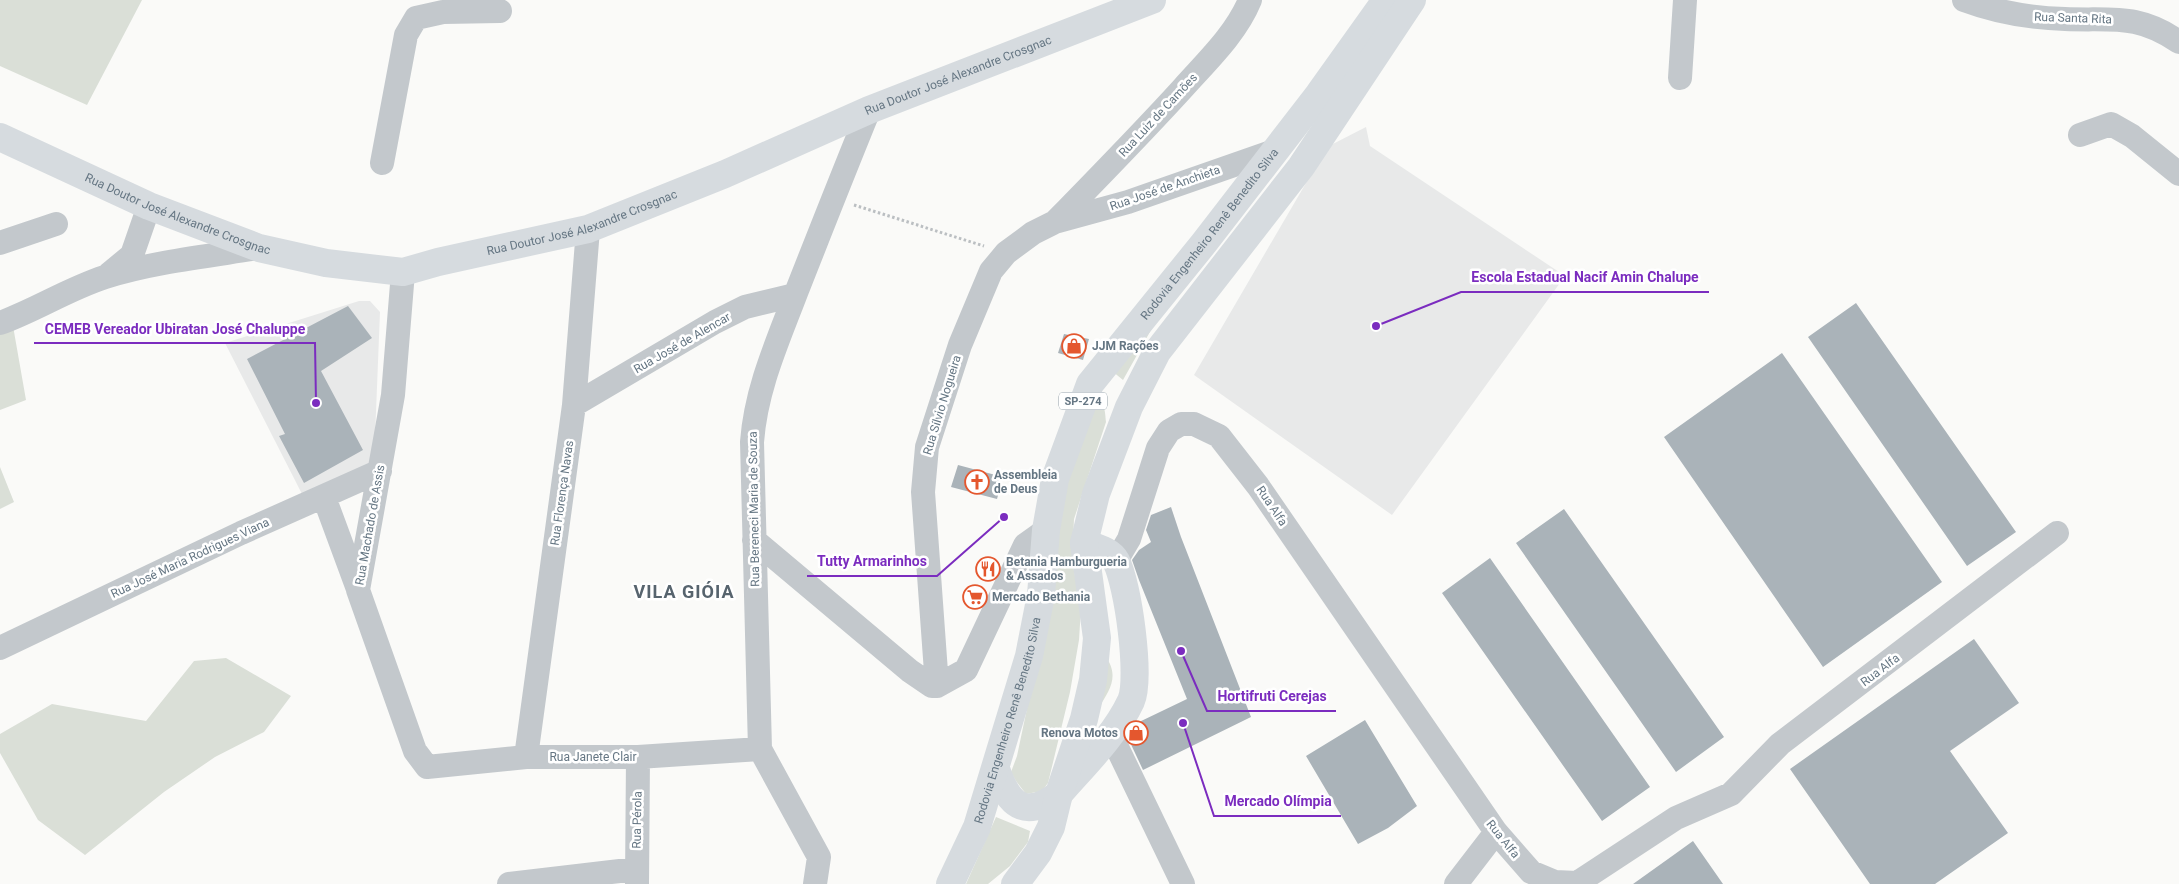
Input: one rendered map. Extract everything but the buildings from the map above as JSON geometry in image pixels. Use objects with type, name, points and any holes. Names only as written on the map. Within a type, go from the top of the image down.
[{"type":"main road","name":"Rua Doutor José Alexandre Crosgnac","points":[[0,137],[149,206],[259,248],[326,263],[403,272],[438,262],[588,229],[725,174],[869,110],[1152,0]]},
{"type":"main road","name":"Rodovia Engenheiro Renê Benedito Silva","points":[[950,884],[977,828],[996,769],[1030,648],[1041,595],[1046,530],[1055,479],[1090,384],[1204,244],[1319,94],[1386,0]]},
{"type":"main road","points":[[1015,884],[1038,853],[1050,827],[1084,718],[1093,680],[1096,638],[1084,543],[1096,494],[1129,407],[1158,352],[1301,167],[1412,0]]},
{"type":"main road","points":[[1090,384],[1115,391],[1129,407]]},
{"type":"main road","points":[[996,769],[1001,784],[1009,798],[1025,807],[1038,807],[1059,794],[1110,735],[1131,700],[1135,684],[1132,630],[1127,599],[1116,561],[1107,552],[1084,543]]},
{"type":"main road","points":[[1091,597],[1133,650]]},
{"type":"street","name":"Rua Luiz de Camões","points":[[1055,222],[1134,142],[1216,52],[1235,27],[1250,0]]},
{"type":"street","points":[[1680,78],[1685,0]]},
{"type":"street","name":"Rua Santa Rita","points":[[1964,0],[1980,6],[2022,16],[2066,19],[2107,18],[2137,21],[2179,42]]},
{"type":"street","points":[[382,163],[406,36],[416,18],[443,12],[500,11]]},
{"type":"street","name":"Rua Bereneci Maria de Souza","points":[[815,884],[819,857],[760,749],[752,442],[754,416],[762,383],[832,199],[869,110]]},
{"type":"street","points":[[2080,135],[2111,124],[2132,136],[2179,174]]},
{"type":"street","name":"Rua José de Anchieta","points":[[1055,222],[1128,202],[1274,151]]},
{"type":"street","points":[[106,277],[132,255],[149,206]]},
{"type":"street","name":"Rua Sílvio Nogueira","points":[[937,686],[923,492],[927,447],[960,345],[991,271],[1006,253],[1033,233],[1055,222]]},
{"type":"street","points":[[0,243],[56,224]]},
{"type":"street","name":"Rua Florença Navas","points":[[526,757],[574,405],[588,229]]},
{"type":"street","points":[[0,303],[10,320],[74,288],[106,277],[204,256],[259,248]]},
{"type":"street","name":"Rua Machado de Assis","points":[[403,272],[392,395],[358,590],[415,751],[427,767]]},
{"type":"street","name":"Rua José de Alencar","points":[[574,405],[715,322],[745,307],[795,294]]},
{"type":"street","name":"Rua Alfa","points":[[1116,561],[1130,539],[1158,448],[1169,431],[1181,424],[1194,424],[1219,436],[1258,486],[1496,832],[1531,872],[1555,882],[1577,883],[1676,818],[1731,794],[1780,744],[2057,534]]},
{"type":"street","name":"Rua José Maria Rodrigues Viana","points":[[0,648],[241,533],[380,471]]},
{"type":"street","points":[[324,497],[358,590]]},
{"type":"street","points":[[754,540],[910,671],[932,686],[937,686],[966,670],[1025,545],[1046,530]]},
{"type":"street","points":[[1110,735],[1183,884]]},
{"type":"street","name":"Rua Janete Clair","points":[[427,767],[526,757],[638,757],[760,749]]},
{"type":"street","name":"Rua Pérola","points":[[637,876],[638,757]]},
{"type":"street","points":[[1456,884],[1496,832]]},
{"type":"street","points":[[509,884],[637,876]]},
{"type":"path","points":[[832,199],[1006,253]]},
{"type":"shaded area","points":[[0,0],[142,0],[87,105],[0,66]]},
{"type":"shaded area","points":[[1366,127],[1370,146],[1565,276],[1392,515],[1194,375],[1327,147]]},
{"type":"shaded area","points":[[359,301],[370,301],[380,312],[374,462],[302,494],[225,343]]},
{"type":"shaded area","points":[[1165,305],[1123,380],[1112,371]]},
{"type":"shaded area","points":[[13,326],[26,400],[0,410],[0,331]]},
{"type":"shaded area","points":[[1094,397],[1104,407],[1106,422],[1074,519],[1072,560],[1081,608],[1079,640],[1070,692],[1048,783],[1042,791],[1026,794],[1011,772],[1017,756],[1053,585],[1064,472]]},
{"type":"shaded area","points":[[0,467],[14,502],[0,509]]},
{"type":"shaded area","points":[[1105,656],[1113,676],[1112,683],[1098,708]]},
{"type":"shaded area","points":[[226,658],[291,696],[264,732],[215,757],[164,792],[85,855],[38,820],[0,753],[0,734],[52,704],[146,721],[194,661]]},
{"type":"shaded area","points":[[996,817],[1030,831],[1028,842],[1010,866],[988,884],[966,884]]},
{"type":"place","name":"Escola Estadual Nacif Amin Chalupe","points":[[1376,326]]},
{"type":"place","name":"JJM Rações","points":[[1074,346]]},
{"type":"place","name":"CEMEB Vereador Ubiratan José Chaluppe","points":[[316,403]]},
{"type":"place","name":"Assembleia de Deus","points":[[977,482]]},
{"type":"place","name":"Tutty Armarinhos","points":[[1004,517]]},
{"type":"place","name":"Betania Hamburgueria & Assados","points":[[988,569]]},
{"type":"place","name":"Mercado Bethania","points":[[975,597]]},
{"type":"place","name":"Hortifruti Cerejas","points":[[1181,651]]},
{"type":"place","name":"Mercado Olímpia","points":[[1183,723]]},
{"type":"place","name":"Renova Motos","points":[[1136,733]]},
{"type":"district","name":"VILA GIÓIA","points":[[684,592]]}]
